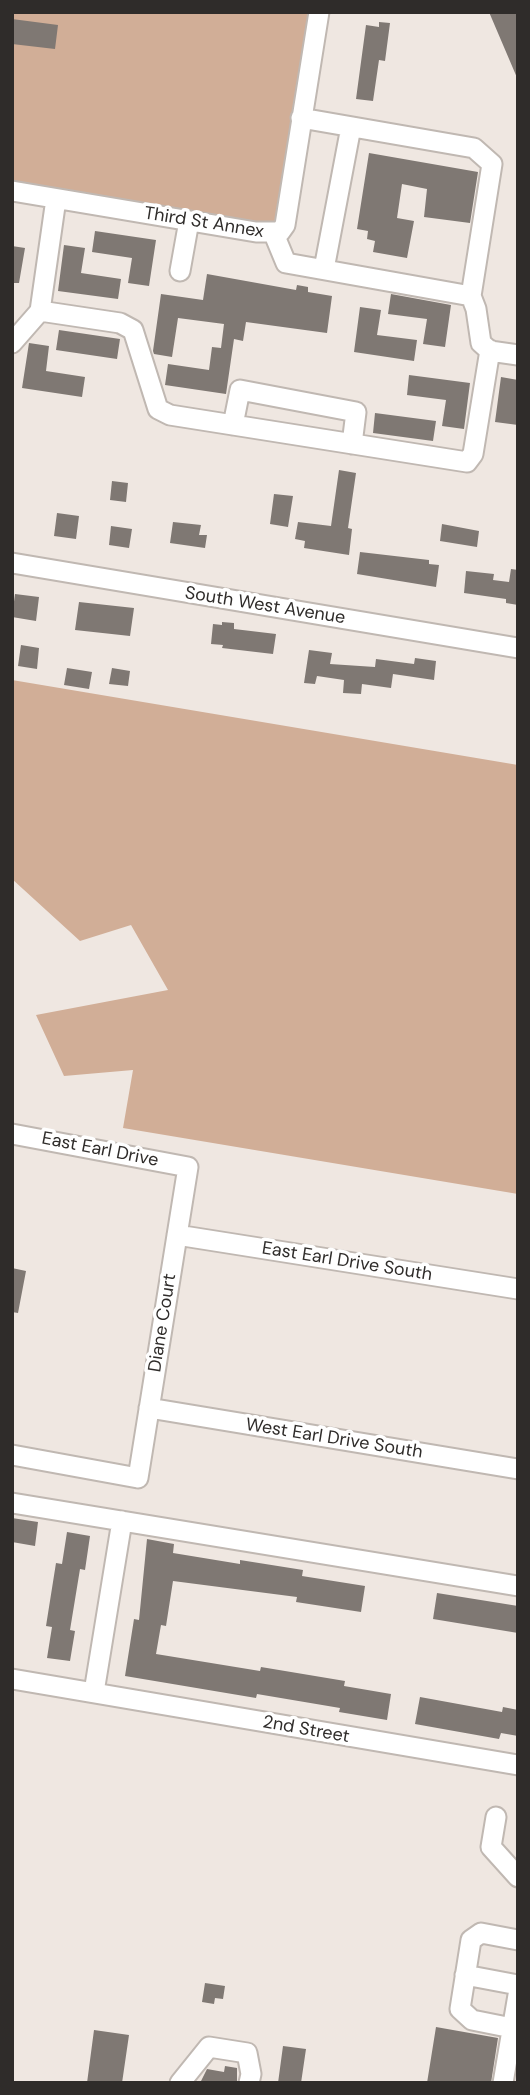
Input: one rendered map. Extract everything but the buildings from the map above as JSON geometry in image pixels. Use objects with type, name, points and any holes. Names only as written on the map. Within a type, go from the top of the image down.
[{"type":"street","name":"Third St Annex","points":[[12,191],[274,234],[284,229],[319,12]]},
{"type":"street","points":[[301,118],[474,148],[492,164],[471,296],[481,343],[490,350],[518,355]]},
{"type":"street","points":[[324,269],[351,127]]},
{"type":"street","points":[[12,343],[40,311],[56,199]]},
{"type":"street","points":[[180,271],[189,221]]},
{"type":"street","points":[[274,234],[286,263],[471,296]]},
{"type":"street","points":[[40,311],[120,323],[133,330],[158,409],[170,415],[467,462],[473,454],[490,350]]},
{"type":"street","points":[[233,425],[240,390],[356,412],[352,444]]},
{"type":"street","name":"South West Avenue","points":[[12,563],[518,648]]},
{"type":"street","name":"East Earl Drive","points":[[12,1134],[188,1167]]},
{"type":"street","name":"Diane Court","points":[[12,1455],[138,1478],[188,1167]]},
{"type":"street","name":"East Earl Drive South","points":[[177,1235],[518,1289]]},
{"type":"street","name":"West Earl Drive South","points":[[149,1408],[518,1469]]},
{"type":"street","points":[[12,1503],[518,1586]]},
{"type":"street","points":[[94,1692],[122,1521]]},
{"type":"street","name":"2nd Street","points":[[12,1679],[518,1765]]},
{"type":"street","points":[[496,1817],[491,1847],[518,1877]]},
{"type":"street","points":[[512,2028],[472,2021],[460,2009],[471,1940],[481,1933],[518,1940]]},
{"type":"street","points":[[465,1975],[518,1985]]},
{"type":"street","points":[[503,2083],[518,1995]]},
{"type":"street","points":[[180,2083],[209,2047],[247,2053],[251,2074],[249,2083]]},
{"type":"shaded area","points":[[12,12],[322,12],[285,236],[12,190]]},
{"type":"shaded area","points":[[12,680],[518,765],[518,1194],[123,1128],[133,1070],[64,1076],[36,1015],[168,990],[131,925],[80,941],[12,879]]}]
